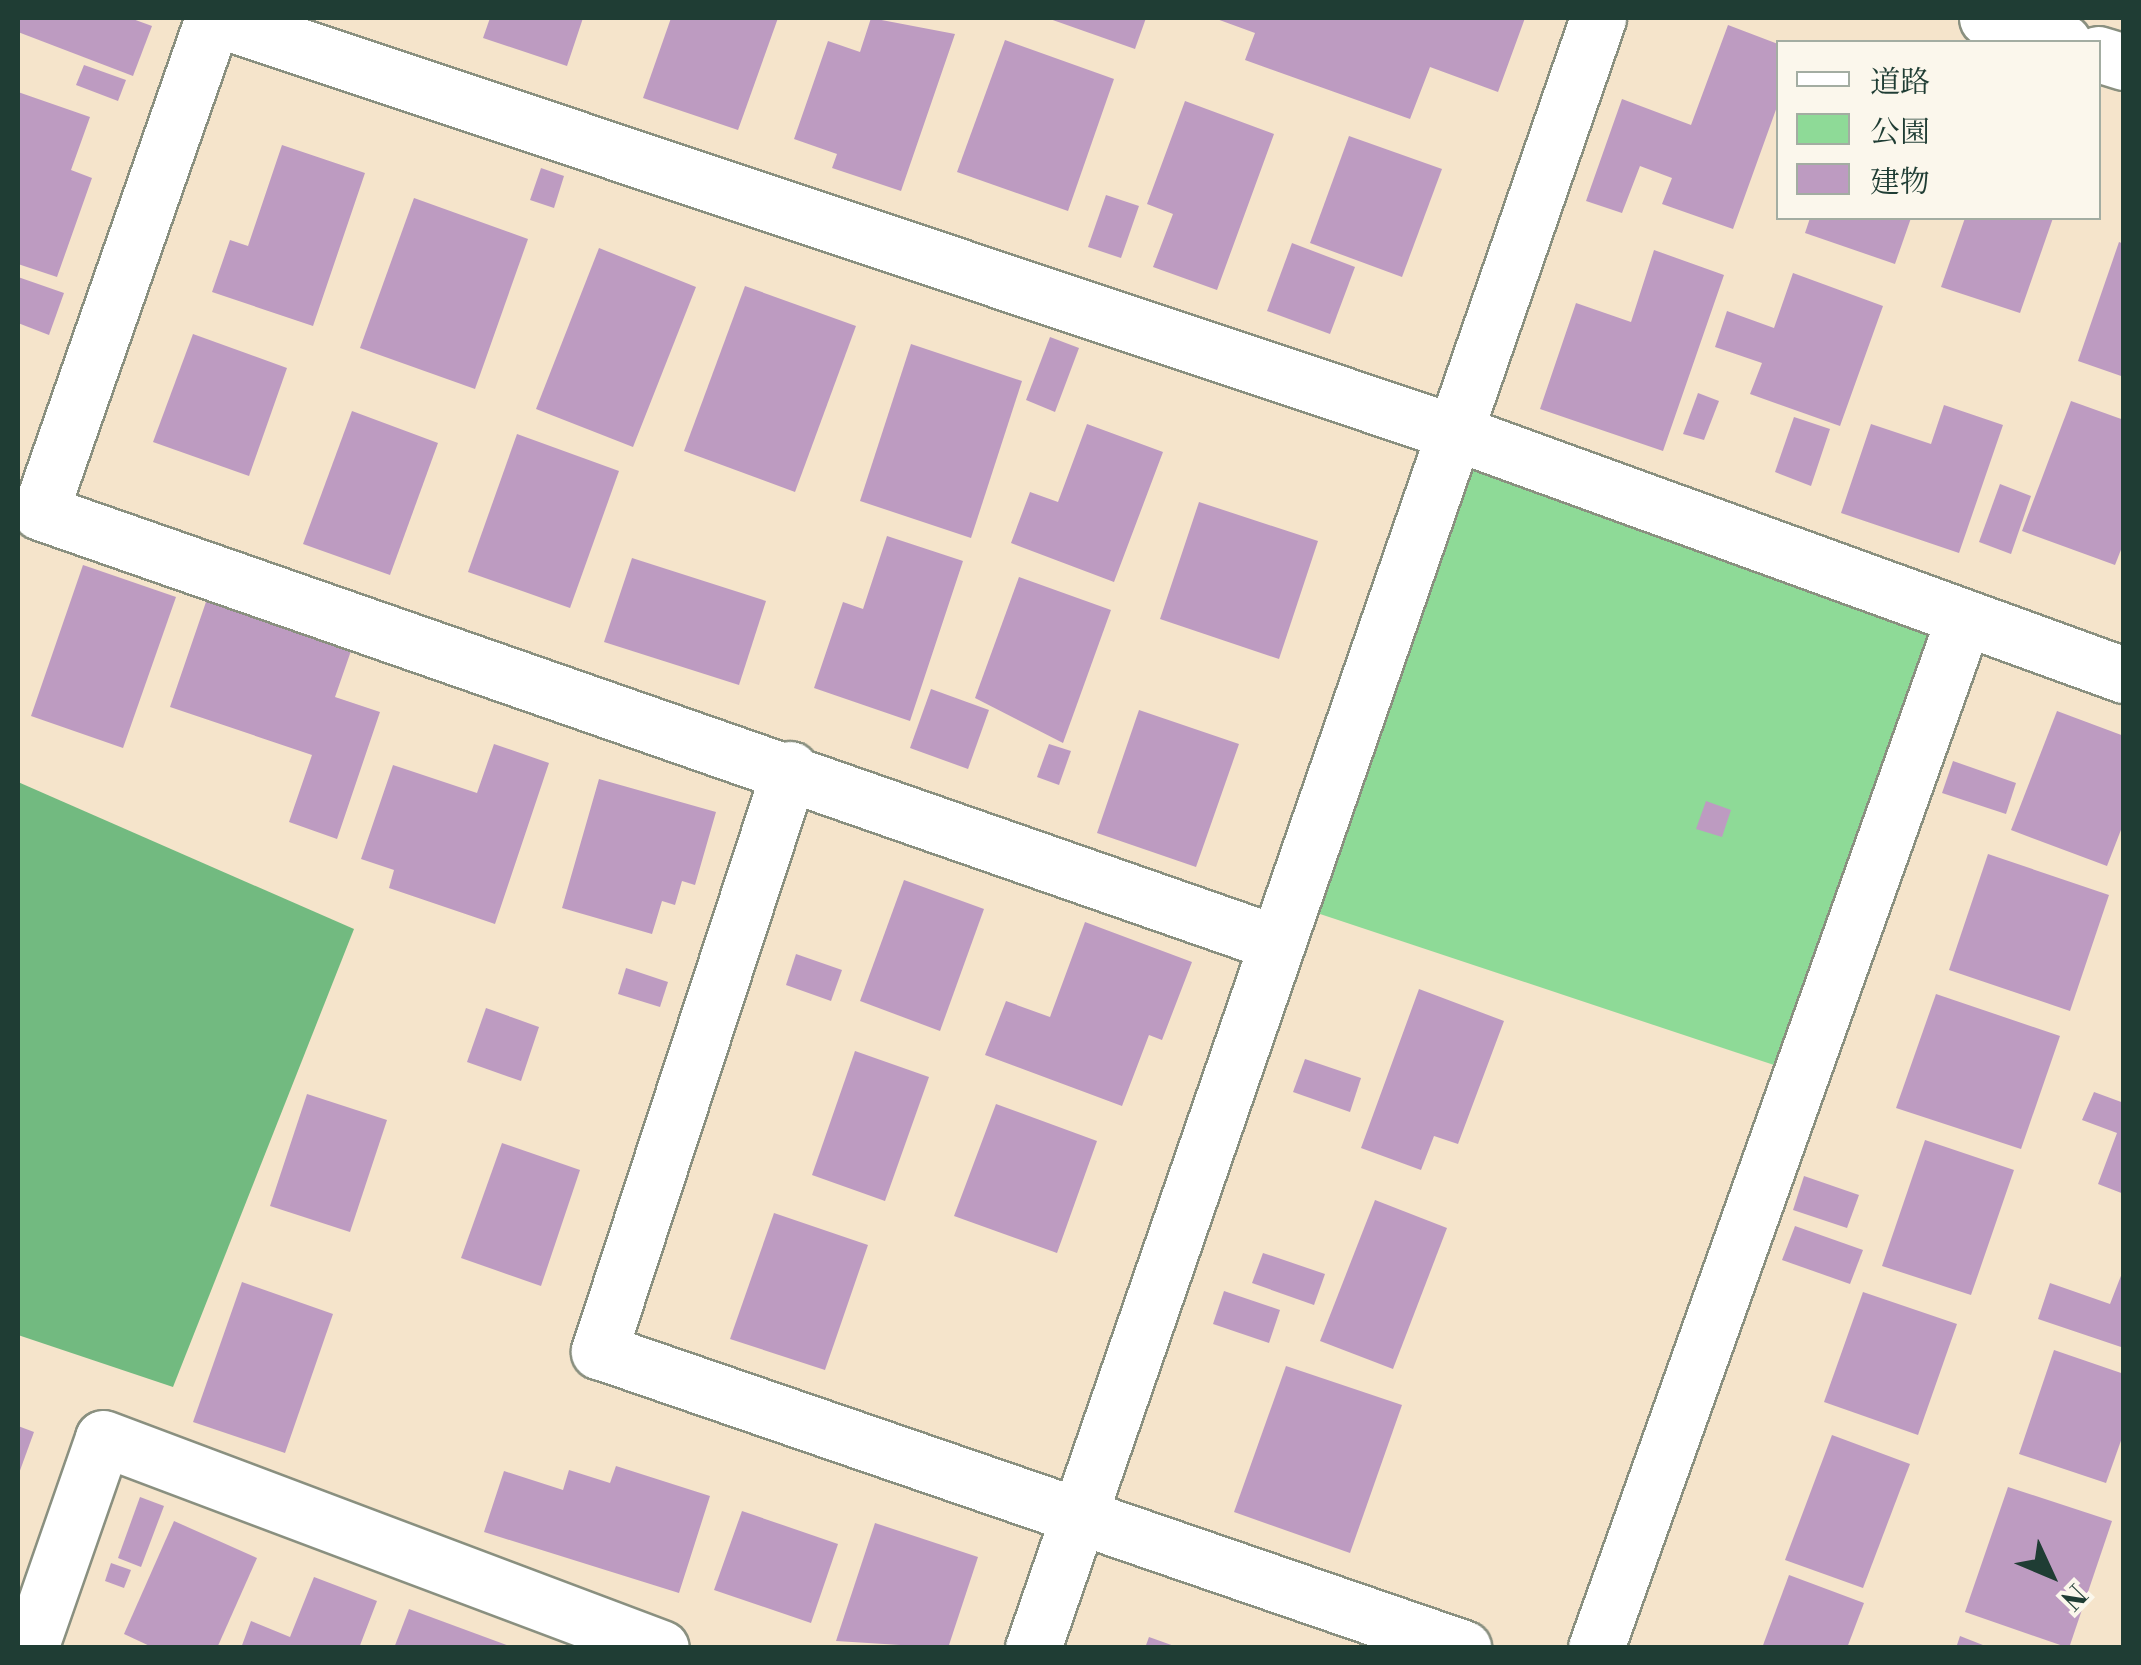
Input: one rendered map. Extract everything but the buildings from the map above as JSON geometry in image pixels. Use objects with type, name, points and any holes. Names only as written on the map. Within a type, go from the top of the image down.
[{"type":"street","points":[[1276,943],[790,769],[40,512],[214,18],[1454,432],[1963,621],[2124,675]]},
{"type":"street","points":[[1032,1648],[1598,18]]},
{"type":"street","points":[[1987,18],[2058,40]]},
{"type":"street","points":[[1596,1648],[1963,621]]},
{"type":"street","points":[[790,769],[600,1351],[1081,1511],[1463,1648]]},
{"type":"street","points":[[30,1648],[103,1438],[661,1648]]},
{"type":"green space","points":[[1454,432],[1963,621],[1801,1074],[1290,904]]},
{"type":"green space","points":[[18,782],[354,929],[173,1387],[18,1335]]}]
